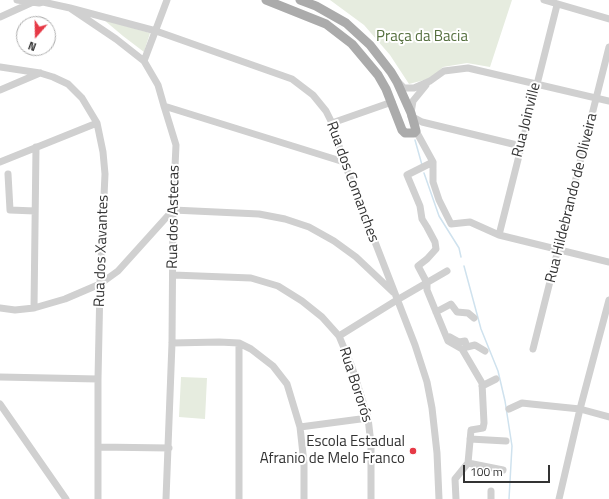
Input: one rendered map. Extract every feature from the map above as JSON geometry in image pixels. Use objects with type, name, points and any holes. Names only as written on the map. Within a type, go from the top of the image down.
[{"type":"main road","points":[[266,0],[326,24],[352,44],[378,75],[392,102],[402,130],[405,133],[414,132],[416,129],[411,114],[397,82],[370,45],[346,23],[318,3],[300,0]]},
{"type":"street","name":"Rua dos Astecas","points":[[17,0],[37,1],[70,8],[116,39],[144,61],[158,85],[176,145],[173,210],[172,342],[166,499]]},
{"type":"street","points":[[144,61],[167,0]]},
{"type":"street","points":[[544,0],[609,19]]},
{"type":"street","points":[[0,17],[37,1]]},
{"type":"street","name":"Rua Joinville","points":[[498,235],[557,4]]},
{"type":"street","name":"Rua dos Comanches","points":[[70,8],[156,31],[292,79],[313,95],[326,111],[332,123],[344,162],[395,297],[415,345],[427,382],[432,408],[437,453],[439,499]]},
{"type":"street","name":"Rua Hildebrando de Oliveira","points":[[533,349],[609,47]]},
{"type":"street","name":"Rua dos Xavantes","points":[[0,67],[40,73],[68,84],[82,98],[97,123],[103,152],[105,174],[100,284],[98,499]]},
{"type":"street","points":[[521,146],[428,123],[411,114],[413,101],[419,92],[430,81],[444,71],[468,68],[609,101]]},
{"type":"street","points":[[0,90],[40,73]]},
{"type":"street","points":[[397,82],[404,88],[410,88],[430,81]]},
{"type":"street","points":[[332,123],[392,102]]},
{"type":"street","points":[[164,106],[344,162]]},
{"type":"street","points":[[0,162],[97,123]]},
{"type":"street","points":[[428,123],[416,129],[433,162],[433,182],[439,200],[451,224],[470,222],[498,235],[609,262]]},
{"type":"street","points":[[34,308],[36,147]]},
{"type":"street","points":[[433,162],[407,175],[420,206],[422,219],[435,242],[436,249],[428,259],[418,266],[427,283],[427,290],[448,341],[462,349],[482,383],[483,428],[471,430],[468,463],[455,479],[456,499]]},
{"type":"street","points":[[8,174],[10,210],[35,211]]},
{"type":"street","points":[[0,308],[15,310],[34,308],[65,299],[100,284],[118,271],[173,210],[259,214],[284,219],[309,227],[334,241],[356,257],[395,297]]},
{"type":"street","points":[[338,336],[395,297],[427,283],[447,271]]},
{"type":"street","name":"Rua Bororós","points":[[173,275],[252,278],[278,286],[302,301],[322,317],[338,336],[352,367],[368,418],[371,444],[371,499]]},
{"type":"street","points":[[559,499],[580,408],[609,300]]},
{"type":"street","points":[[436,312],[451,304],[457,312],[468,313],[474,318]]},
{"type":"street","points":[[446,336],[459,342],[465,341],[467,347],[475,345],[485,351]]},
{"type":"street","points":[[172,342],[239,343],[251,349],[273,366],[287,384],[294,402],[300,427],[304,463],[304,499]]},
{"type":"street","points":[[239,343],[239,499]]},
{"type":"street","points":[[0,377],[98,380]]},
{"type":"street","points":[[482,386],[496,379]]},
{"type":"street","points":[[509,409],[522,403],[580,408],[609,417]]},
{"type":"street","points":[[0,404],[66,499]]},
{"type":"street","points":[[300,427],[368,418]]},
{"type":"street","points":[[470,440],[506,441]]},
{"type":"street","points":[[98,447],[169,448]]},
{"type":"street","points":[[468,463],[503,470]]},
{"type":"street","points":[[490,499],[491,491]]},
{"type":"green space","name":"Praça da Bacia","points":[[330,0],[512,0],[490,67],[467,63],[443,67],[432,78],[409,84],[390,55],[364,25]]},
{"type":"green space","points":[[104,20],[150,33],[144,52],[123,36]]},
{"type":"green space","points":[[181,377],[207,378],[205,419],[179,417]]},
{"type":"waterway","points":[[415,140],[422,165]]},
{"type":"waterway","points":[[424,173],[439,216],[459,248],[461,257]]},
{"type":"waterway","points":[[464,266],[481,329],[498,371],[505,401],[512,446],[509,499]]},
{"type":"place","name":"Escola Estadual Afranio de Melo Franco","points":[[413,451]]}]
